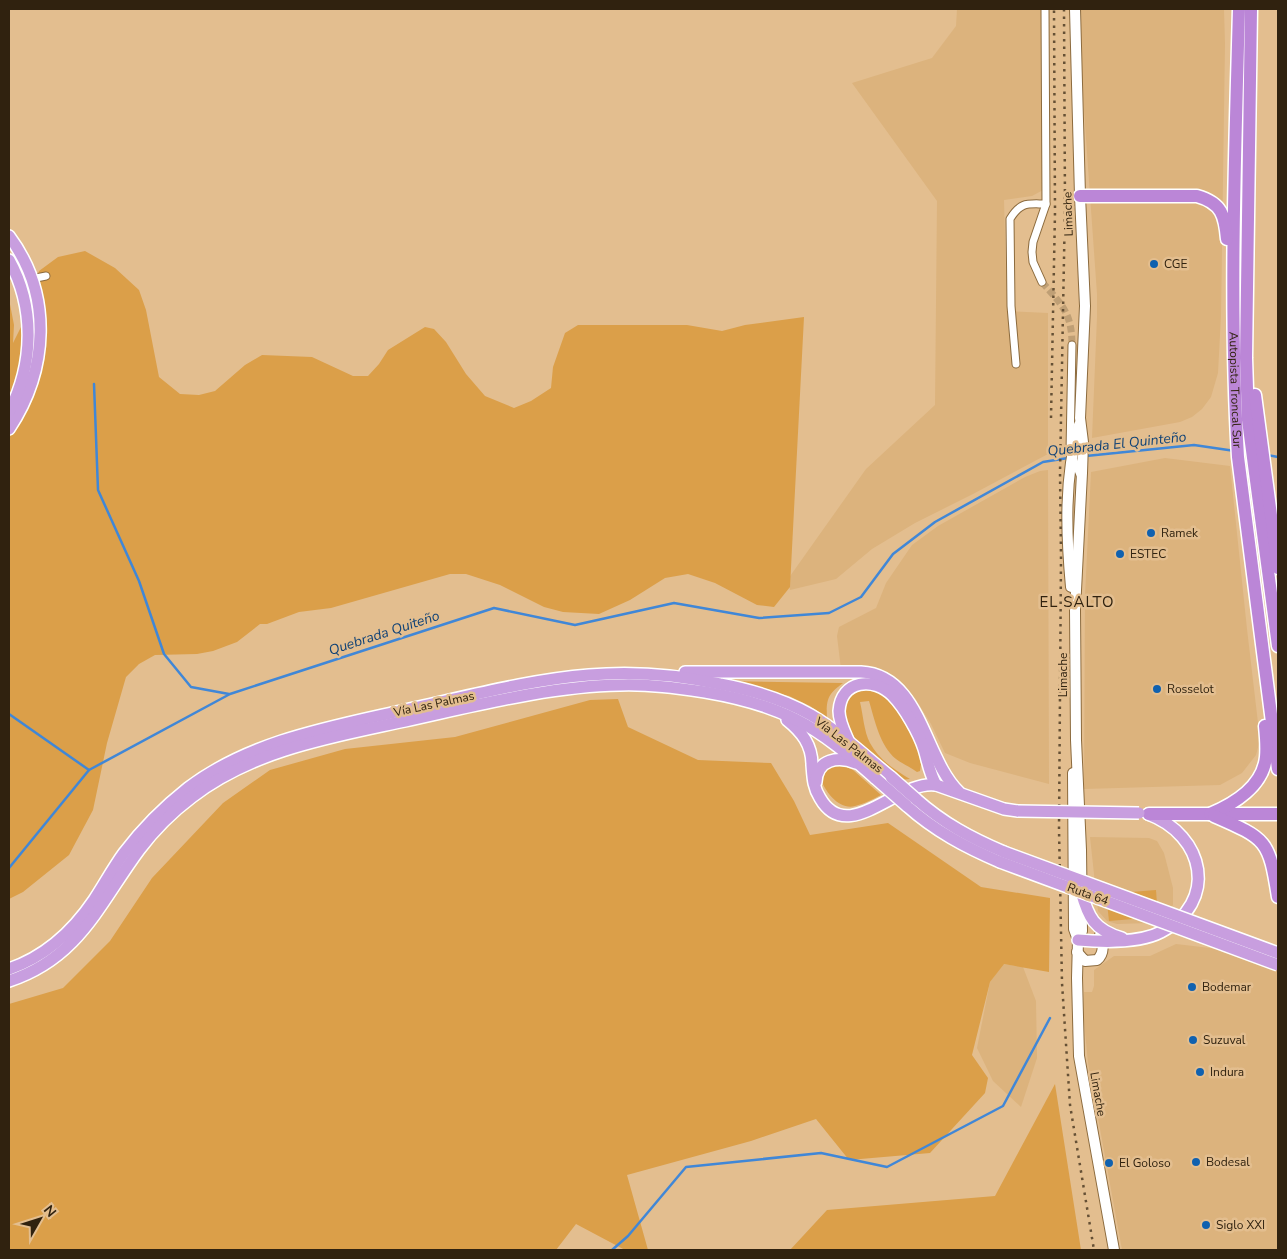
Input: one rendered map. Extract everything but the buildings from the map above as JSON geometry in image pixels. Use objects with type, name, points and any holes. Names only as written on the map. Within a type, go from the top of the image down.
[{"type":"highway","name":"Autopista Troncal Sur","points":[[1239,9],[1233,334],[1247,422]]},
{"type":"highway","name":"Autopista Troncal Sur","points":[[1251,9],[1246,304],[1247,422],[1238,457],[1278,769]]},
{"type":"highway","points":[[1080,196],[1197,196],[1203,198],[1216,205],[1224,217],[1233,263]]},
{"type":"highway","points":[[9,236],[19,252],[31,279],[40,321],[37,364],[26,398],[9,429]]},
{"type":"highway","points":[[9,260],[26,306],[29,335],[23,376],[9,412]]},
{"type":"highway","points":[[1247,422],[1258,460],[1278,566]]},
{"type":"highway","points":[[1210,814],[1222,809],[1250,789],[1262,771],[1266,758],[1263,711],[1243,546],[1238,457]]},
{"type":"highway","name":"Autopista Troncal Sur","points":[[1258,460],[1278,646]]},
{"type":"highway","points":[[651,674],[834,672],[866,673],[880,676],[896,687],[912,709],[925,731],[941,770],[959,792]]},
{"type":"highway","name":"Vía Las Palmas","points":[[9,969],[38,955],[68,932],[92,903],[123,854],[161,811],[207,775],[250,752],[312,732],[534,682],[591,675],[651,674],[716,683],[771,697],[810,715],[848,742],[891,777],[911,803]]},
{"type":"highway","points":[[848,742],[839,714],[843,697],[855,686],[865,683],[875,684],[889,692],[897,700],[922,742],[928,767],[936,785]]},
{"type":"highway","name":"Vía Las Palmas","points":[[9,981],[39,967],[59,954],[75,939],[98,912],[151,836],[178,809],[216,780],[268,755],[304,744],[371,728],[537,694],[580,687],[623,684],[662,686],[726,696],[764,706],[794,718],[820,733],[875,778],[911,803]]},
{"type":"highway","points":[[764,706],[795,727],[805,738],[812,755],[812,780],[816,791],[828,808],[837,814],[852,816],[871,810],[905,790],[922,784],[936,785],[1018,812],[1278,814]]},
{"type":"highway","points":[[816,791],[818,771],[828,761],[842,759],[860,765]]},
{"type":"highway","points":[[922,784],[928,767]]},
{"type":"highway","name":"Ruta 64","points":[[911,803],[1002,857],[1278,965]]},
{"type":"highway","points":[[1078,940],[1103,942],[1150,936],[1174,924],[1184,916],[1191,906],[1197,888],[1198,867],[1190,847],[1174,828],[1144,813]]},
{"type":"highway","points":[[1210,814],[1247,830],[1263,842],[1273,863],[1278,897]]},
{"type":"highway","name":"Ruta 64","points":[[1002,857],[1278,953]]},
{"type":"highway","points":[[1081,891],[1089,916],[1096,924],[1109,933],[1129,939]]},
{"type":"main road","name":"Limache","points":[[1075,9],[1085,306],[1080,418],[1074,448],[1078,475],[1067,518],[1068,562],[1075,610]]},
{"type":"main road","name":"Limache","points":[[1074,448],[1078,475],[1075,610],[1076,740],[1080,797],[1082,931],[1078,940],[1076,1002],[1079,1056],[1114,1250]]},
{"type":"main road","name":"Limache","points":[[1076,740],[1072,788],[1074,929],[1078,940]]},
{"type":"main road","points":[[1077,952],[1085,961],[1097,960],[1102,954],[1103,942],[1096,924]]},
{"type":"street","name":"Limache","points":[[1042,282],[1033,262],[1032,242],[1046,204],[1045,9]]},
{"type":"street","points":[[1016,364],[1011,306],[1010,218],[1015,211],[1026,204],[1046,204]]},
{"type":"street","points":[[31,279],[46,276]]},
{"type":"street","name":"Limache","points":[[1072,345],[1074,448]]},
{"type":"shaded area","points":[[957,9],[1041,9],[1043,190],[1032,196],[1004,200],[1007,311],[1048,313],[1048,454],[915,523],[872,549],[836,579],[790,590],[788,579],[866,469],[935,405],[937,201],[852,83],[932,58],[956,26]]},
{"type":"shaded area","points":[[1080,9],[1224,9],[1225,44],[1221,316],[1218,373],[1211,397],[1202,409],[1192,417],[1180,422],[1092,438],[1097,294],[1081,68]]},
{"type":"shaded area","points":[[85,251],[115,268],[139,290],[146,310],[159,377],[180,394],[199,395],[215,391],[245,365],[262,355],[312,357],[353,376],[368,376],[388,350],[425,327],[434,329],[446,342],[466,374],[485,396],[514,408],[531,401],[551,388],[553,367],[565,333],[578,325],[687,325],[722,331],[745,325],[804,317],[790,587],[774,607],[757,605],[715,583],[688,574],[665,578],[630,600],[599,614],[563,612],[544,607],[500,585],[466,574],[450,574],[331,608],[299,612],[267,624],[260,624],[237,642],[213,651],[197,654],[155,655],[139,664],[126,677],[107,743],[93,810],[69,855],[23,892],[9,899],[9,299],[14,325],[13,343],[21,327],[39,271],[58,257]]},
{"type":"shaded area","points":[[1165,458],[1230,466],[1260,740],[1256,755],[1242,773],[1220,785],[1084,789],[1085,596],[1091,472]]},
{"type":"shaded area","points":[[1048,470],[1049,784],[970,763],[945,753],[931,724],[915,698],[894,677],[876,670],[841,669],[837,636],[839,627],[876,608],[886,583],[912,545],[938,526],[1025,477]]},
{"type":"shaded area","points":[[725,681],[843,683],[834,690],[829,698],[827,718],[810,706],[789,696]]},
{"type":"shaded area","points":[[861,687],[880,691],[893,703],[918,747],[921,764],[920,771],[917,772],[890,754],[879,733],[869,701],[860,702],[866,734],[870,743],[878,755],[888,764],[910,779],[900,780],[876,761],[854,738],[846,725],[844,712],[848,700]]},
{"type":"shaded area","points":[[618,699],[628,727],[698,760],[771,763],[794,801],[810,835],[888,823],[981,887],[1050,898],[1049,972],[1004,964],[990,982],[972,1055],[988,1078],[985,1093],[930,1153],[849,1160],[816,1119],[751,1141],[627,1175],[648,1250],[625,1250],[576,1224],[556,1250],[9,1250],[9,1004],[63,988],[110,941],[152,878],[223,803],[270,770],[345,749],[455,737],[590,700]]},
{"type":"shaded area","points":[[842,765],[853,770],[881,795],[862,804],[849,807],[835,800],[822,782],[825,772],[830,766]]},
{"type":"shaded area","points":[[1090,837],[1149,838],[1157,841],[1164,853],[1173,888],[1173,905],[1165,916],[1150,923],[1117,924],[1107,921],[1098,911]]},
{"type":"shaded area","points":[[1156,890],[1158,917],[1109,921],[1106,894]]},
{"type":"shaded area","points":[[1176,944],[1278,956],[1278,1250],[1122,1250],[1088,1063],[1084,1021],[1084,992],[1092,992],[1094,970],[1114,956],[1150,956]]},
{"type":"shaded area","points":[[1003,964],[1023,967],[1036,1001],[1037,1058],[1021,1107],[993,1081],[977,1048],[990,982]]},
{"type":"shaded area","points":[[1055,1084],[1081,1250],[790,1250],[827,1210],[995,1196]]},
{"type":"waterway","points":[[94,384],[98,490],[139,581],[164,654],[191,687],[229,694]]},
{"type":"waterway","name":"Quebrada El Quinteño","points":[[1086,456],[1194,445],[1235,451]]},
{"type":"waterway","name":"Quebrada El Quinteño","points":[[1267,455],[1278,457]]},
{"type":"waterway","name":"Quebrada Quiteño","points":[[9,868],[89,770],[230,694],[494,608],[575,625],[674,603],[759,618],[829,613],[861,597],[893,554],[935,522],[1043,462],[1068,458]]},
{"type":"waterway","points":[[9,714],[89,770]]},
{"type":"waterway","points":[[612,1250],[628,1236],[686,1167],[821,1153],[887,1167],[1003,1106],[1050,1018]]},
{"type":"tunnel","points":[[1042,282],[1065,310],[1072,334],[1072,345]]},
{"type":"railway","points":[[1051,418],[1055,212],[1054,9]]},
{"type":"railway","points":[[1064,9],[1065,205],[1060,472],[1059,829],[1062,983],[1070,1105],[1094,1250]]},
{"type":"place","name":"CGE","points":[[1154,264]]},
{"type":"place","name":"Ramek","points":[[1151,533]]},
{"type":"place","name":"ESTEC","points":[[1120,554]]},
{"type":"place","name":"Rosselot","points":[[1157,689]]},
{"type":"place","name":"Bodemar","points":[[1192,987]]},
{"type":"place","name":"Suzuval","points":[[1193,1040]]},
{"type":"place","name":"Indura","points":[[1200,1072]]},
{"type":"place","name":"Bodesal","points":[[1196,1162]]},
{"type":"place","name":"El Goloso","points":[[1109,1163]]},
{"type":"place","name":"Siglo XXI","points":[[1206,1225]]},
{"type":"district","name":"EL SALTO","points":[[1077,602]]}]
